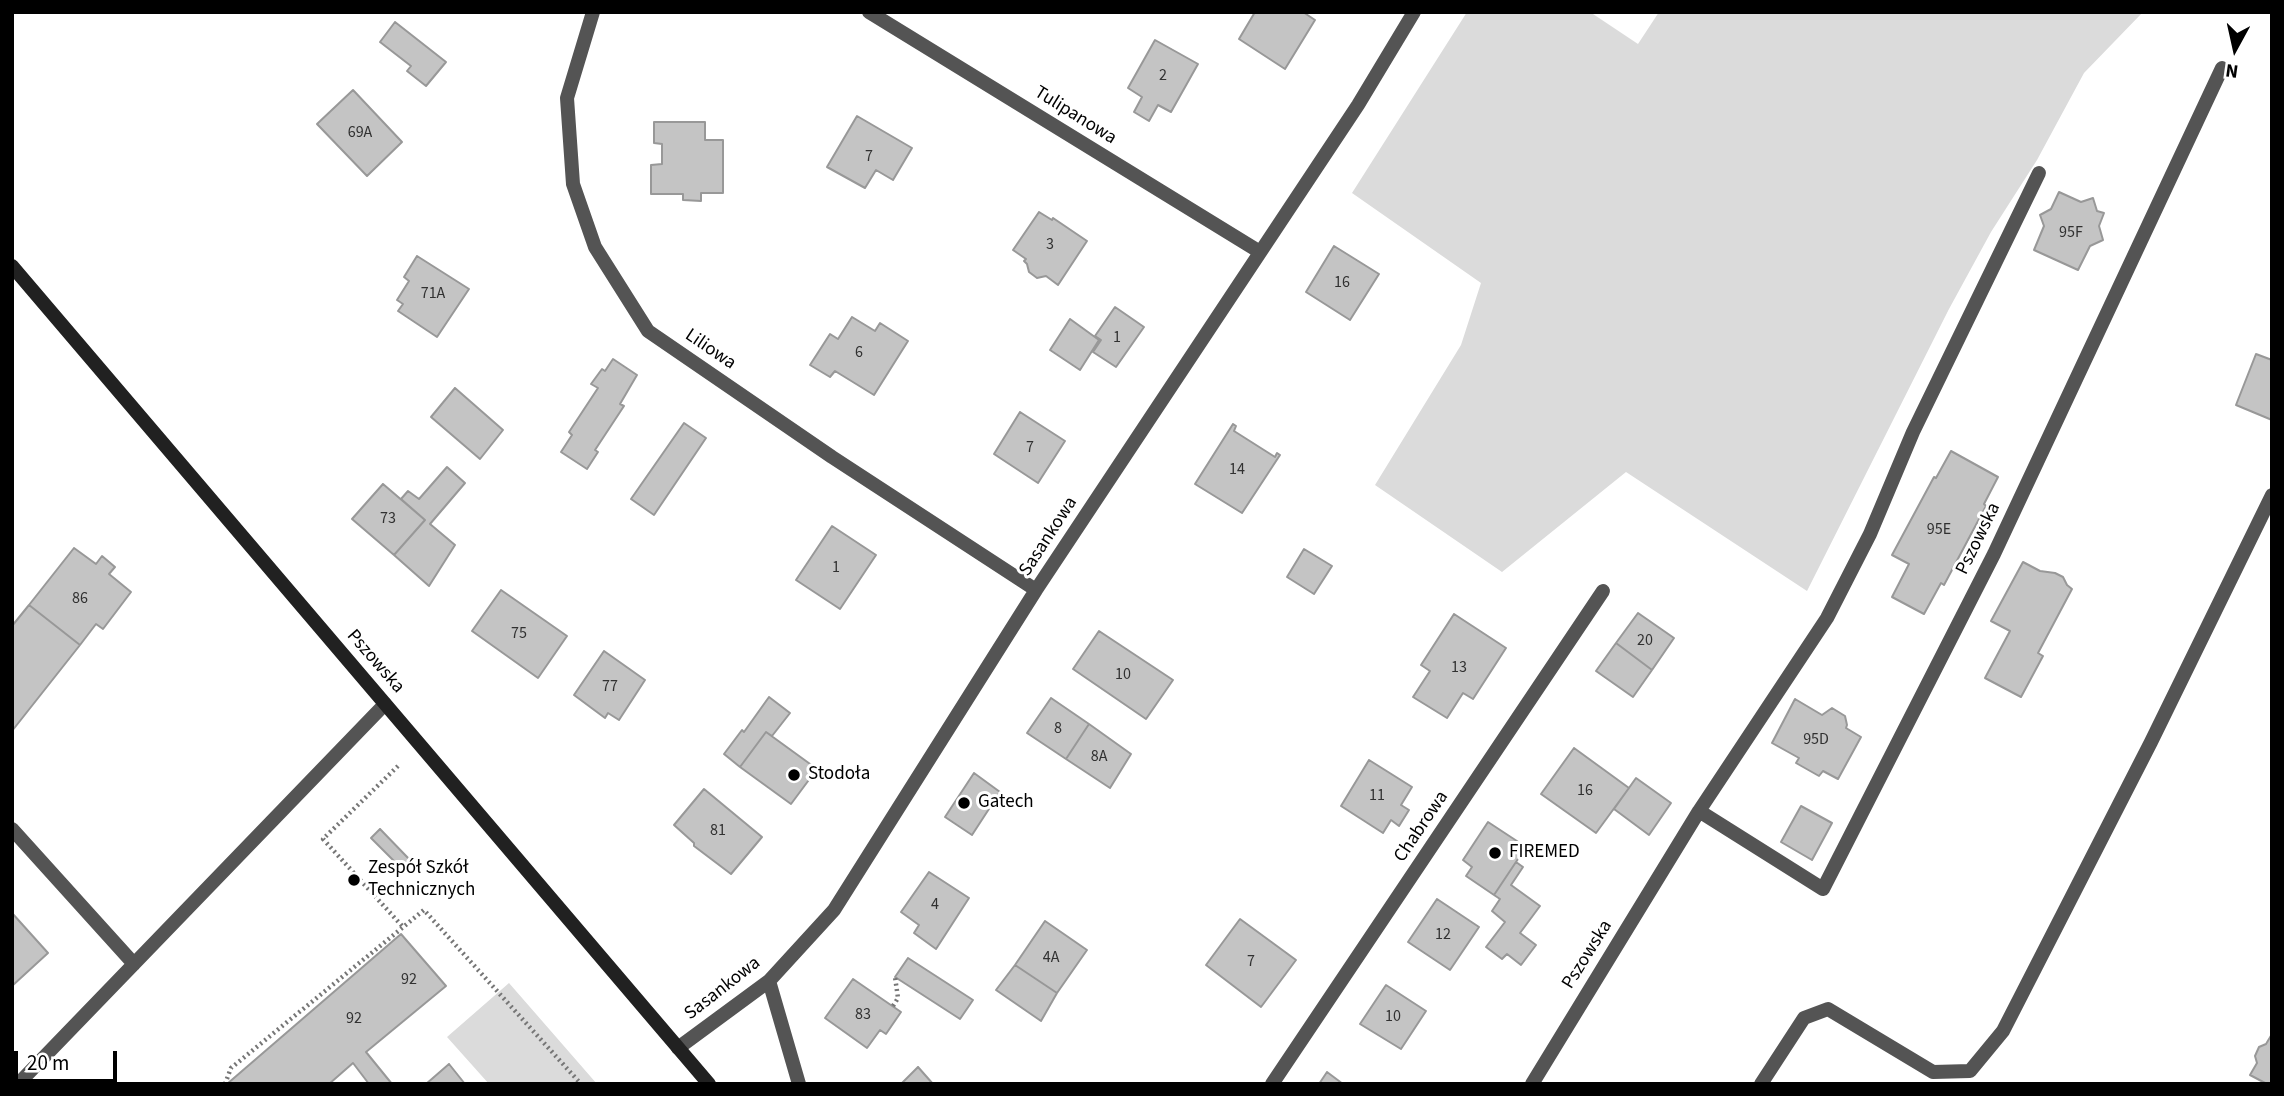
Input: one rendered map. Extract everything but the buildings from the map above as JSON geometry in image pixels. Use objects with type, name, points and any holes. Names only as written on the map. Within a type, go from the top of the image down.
[{"type":"main road","name":"Pszowska","points":[[12,265],[709,1084]]},
{"type":"street","name":"Liliowa","points":[[593,12],[567,98],[573,184],[595,247],[648,331],[832,457],[1036,590]]},
{"type":"street","name":"Tulipanowa","points":[[869,12],[1260,253]]},
{"type":"street","name":"Sasankowa","points":[[678,1048],[769,981],[834,910],[1036,590],[1358,105],[1414,12]]},
{"type":"street","name":"Pszowska","points":[[1699,811],[1823,889],[1994,554],[2222,68]]},
{"type":"street","name":"Pszowska","points":[[1532,1084],[1699,811],[1827,618],[1870,534],[1913,432],[2039,173]]},
{"type":"street","points":[[1761,1084],[1804,1018],[1828,1009],[1933,1072],[1970,1071],[2003,1031],[2151,742],[2272,495]]},
{"type":"street","name":"Chabrowa","points":[[1272,1084],[1603,591]]},
{"type":"street","points":[[18,1084],[385,704]]},
{"type":"street","points":[[12,829],[134,964]]},
{"type":"street","points":[[769,981],[799,1084]]},
{"type":"path","points":[[398,766],[323,839],[403,927]]},
{"type":"path","points":[[225,1084],[232,1068],[424,910],[581,1084]]},
{"type":"path","points":[[892,1006],[898,998],[895,977]]},
{"type":"shaded area","points":[[1467,12],[1590,12],[1638,44],[1659,12],[2143,12],[2084,73],[2037,160],[1991,232],[1949,309],[1807,591],[1626,472],[1502,572],[1375,485],[1461,345],[1481,283],[1352,193]]},
{"type":"shaded area","points":[[509,983],[597,1084],[489,1084],[447,1037]]},
{"type":"place","name":"Stodoła","points":[[794,775]]},
{"type":"place","name":"Gatech","points":[[964,803]]},
{"type":"place","name":"FIREMED","points":[[1495,853]]},
{"type":"place","name":"Zespół Szkół Technicznych","points":[[354,880]]}]
